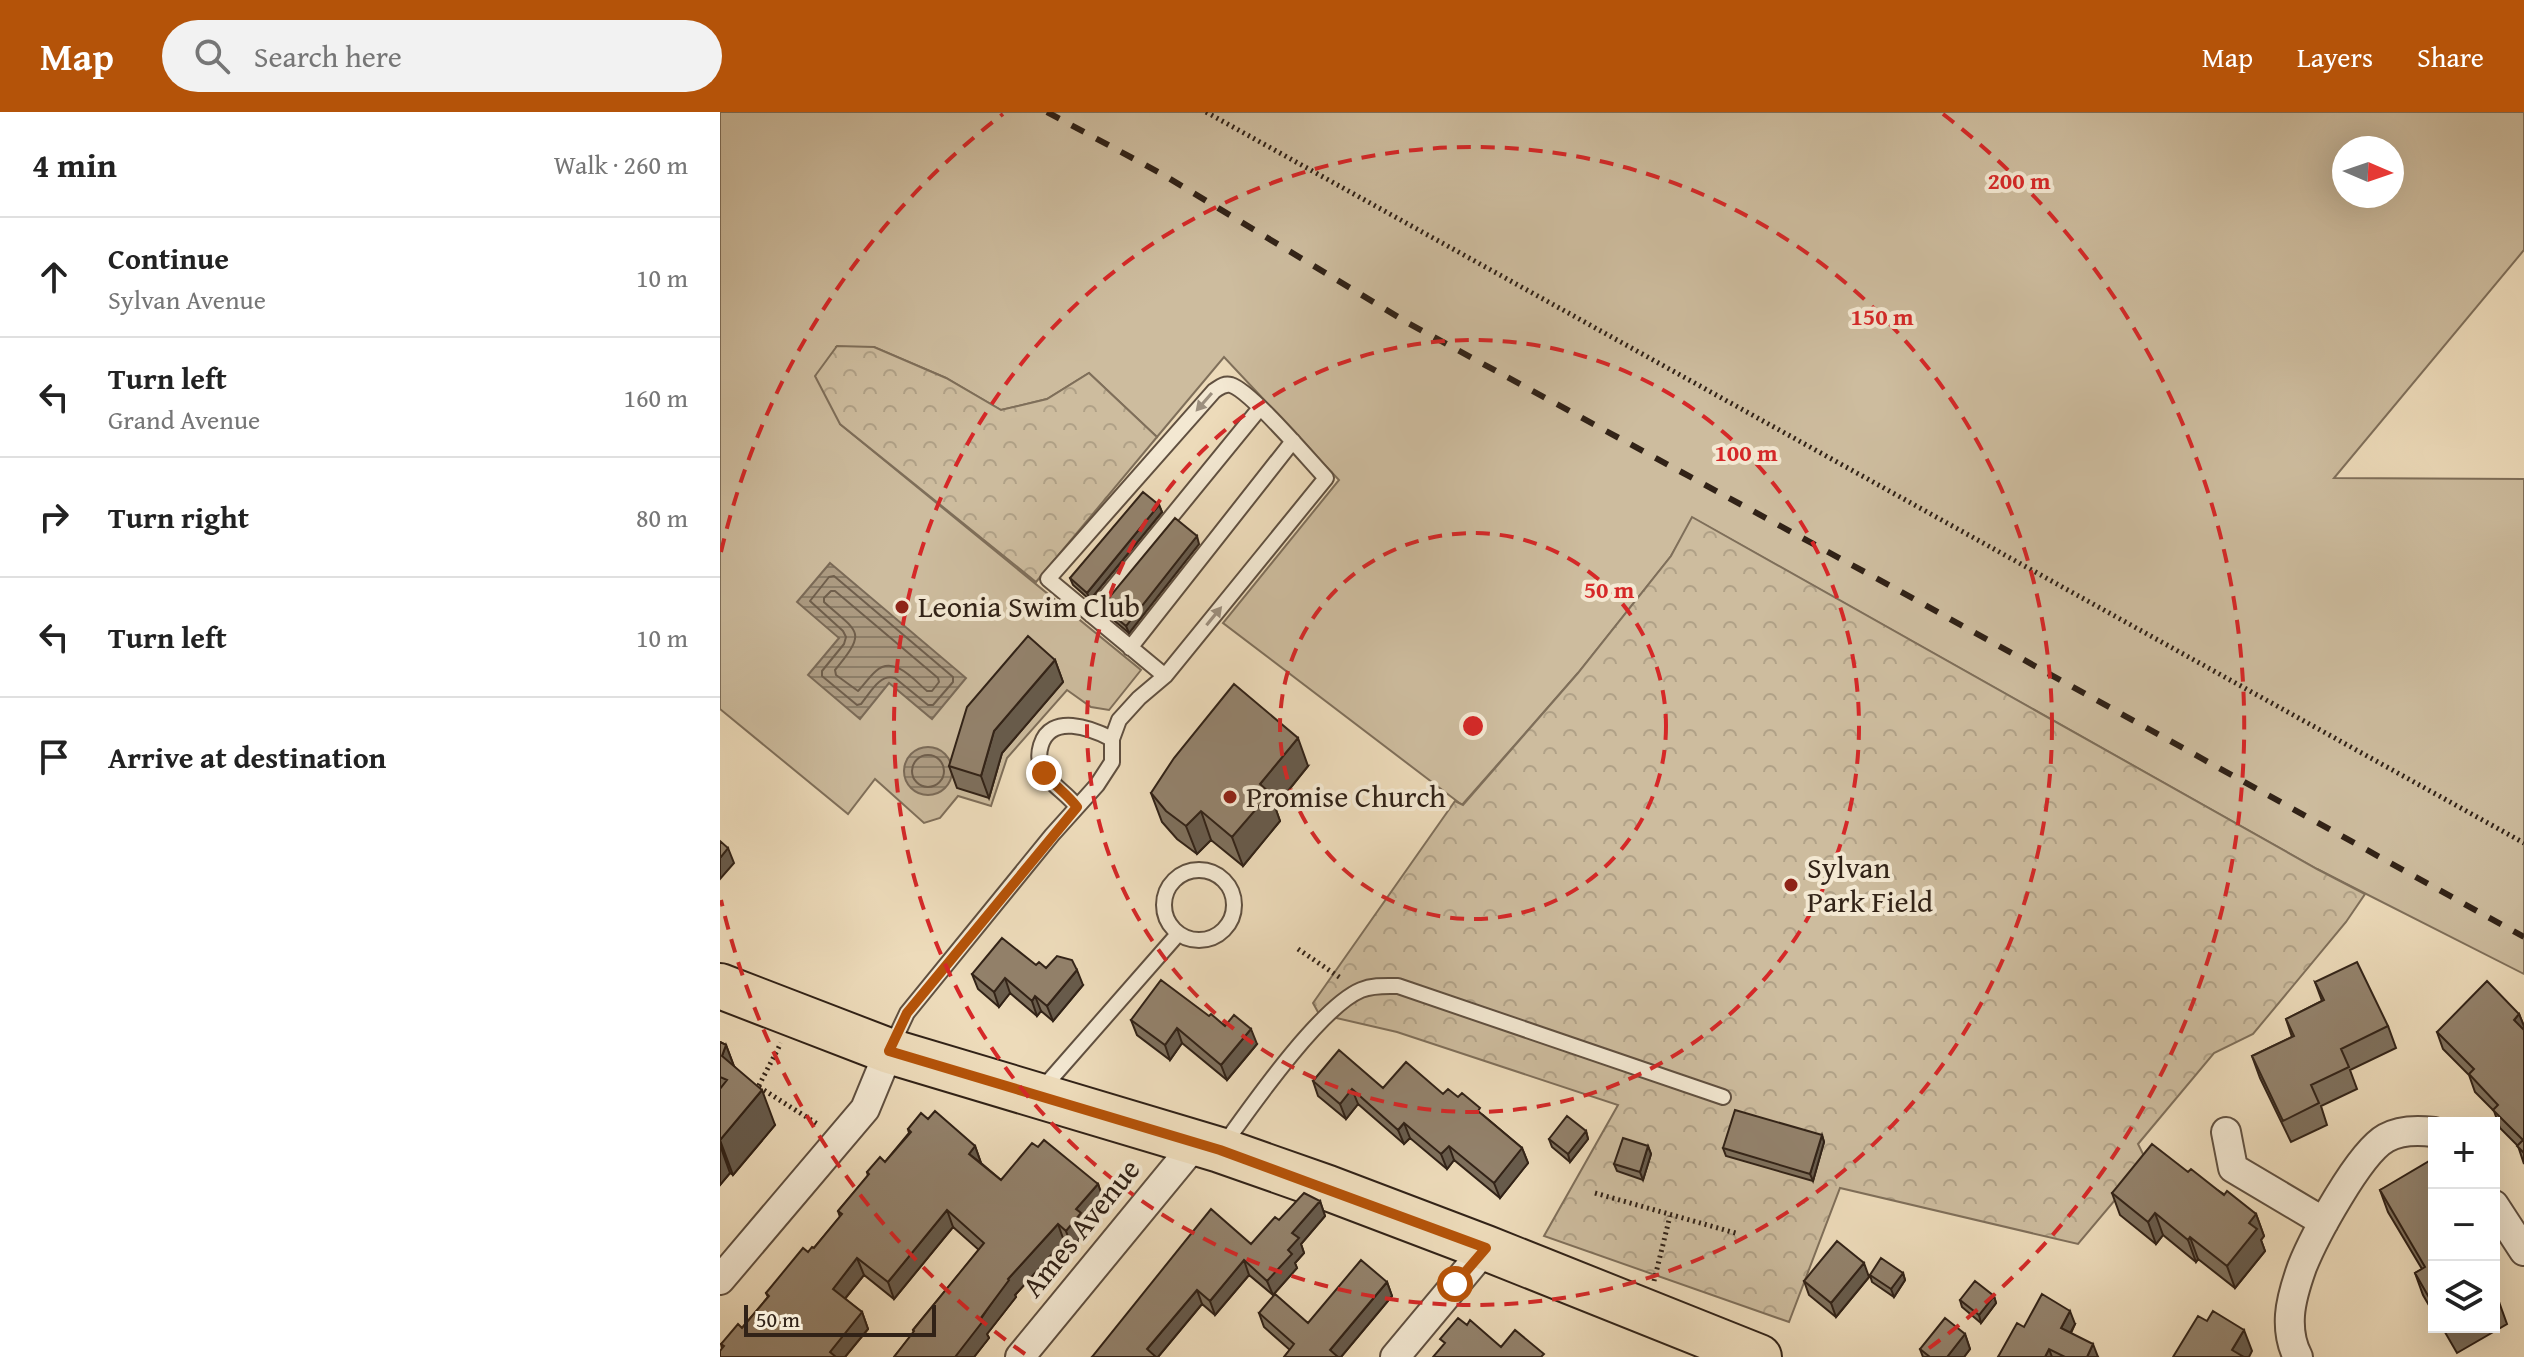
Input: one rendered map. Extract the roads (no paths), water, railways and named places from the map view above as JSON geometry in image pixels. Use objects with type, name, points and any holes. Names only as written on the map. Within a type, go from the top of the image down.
[{"type":"main road","points":[[720,986],[889,1051],[1208,1147],[1486,1248],[1759,1357]]},
{"type":"street","points":[[720,1280],[865,1109],[889,1051]]},
{"type":"street","points":[[2226,1132],[2233,1168],[2324,1222]]},
{"type":"street","points":[[2298,1357],[2291,1344],[2290,1315],[2301,1269],[2324,1222],[2354,1174],[2382,1139],[2397,1133],[2428,1132]]},
{"type":"street","name":"Ames Avenue","points":[[1020,1357],[1208,1147]]},
{"type":"street","points":[[2500,1214],[2524,1251]]},
{"type":"street","points":[[1395,1357],[1486,1248]]},
{"type":"lane","points":[[889,1051],[907,1013],[1097,785],[1112,762],[1112,739],[1119,720],[1165,676],[1326,478],[1260,408],[1233,386],[1224,385],[1214,391],[1048,579],[1165,676]]},
{"type":"lane","points":[[1091,615],[1260,408]]},
{"type":"lane","points":[[1130,648],[1293,441]]},
{"type":"lane","points":[[1077,807],[1068,794],[1044,773],[1039,758],[1042,743],[1048,733],[1068,726],[1095,730],[1112,739]]},
{"type":"lane","points":[[1194,870],[1217,874],[1226,882],[1235,903],[1229,924],[1221,933],[1200,941],[1178,934],[1165,914],[1164,903],[1173,881],[1183,873],[1194,870]]},
{"type":"lane","points":[[1037,1095],[1178,934]]},
{"type":"lane","points":[[1208,1147],[1309,1033],[1342,1002],[1361,990],[1380,985],[1398,986],[1723,1097]]},
{"type":"water","points":[[830,563],[966,678],[932,719],[889,683],[860,719],[808,675],[839,638],[797,602]]},
{"type":"water","points":[[928,747],[945,754],[952,771],[945,788],[928,795],[911,788],[904,771],[911,754]]},
{"type":"railway","points":[[1047,112],[1162,174],[1408,323],[2524,937]]},
{"type":"place","name":"Leonia Swim Club","points":[[902,607]]},
{"type":"place","name":"Promise Church","points":[[1230,797]]},
{"type":"place","name":"Sylvan Park Field","points":[[1791,885]]}]
